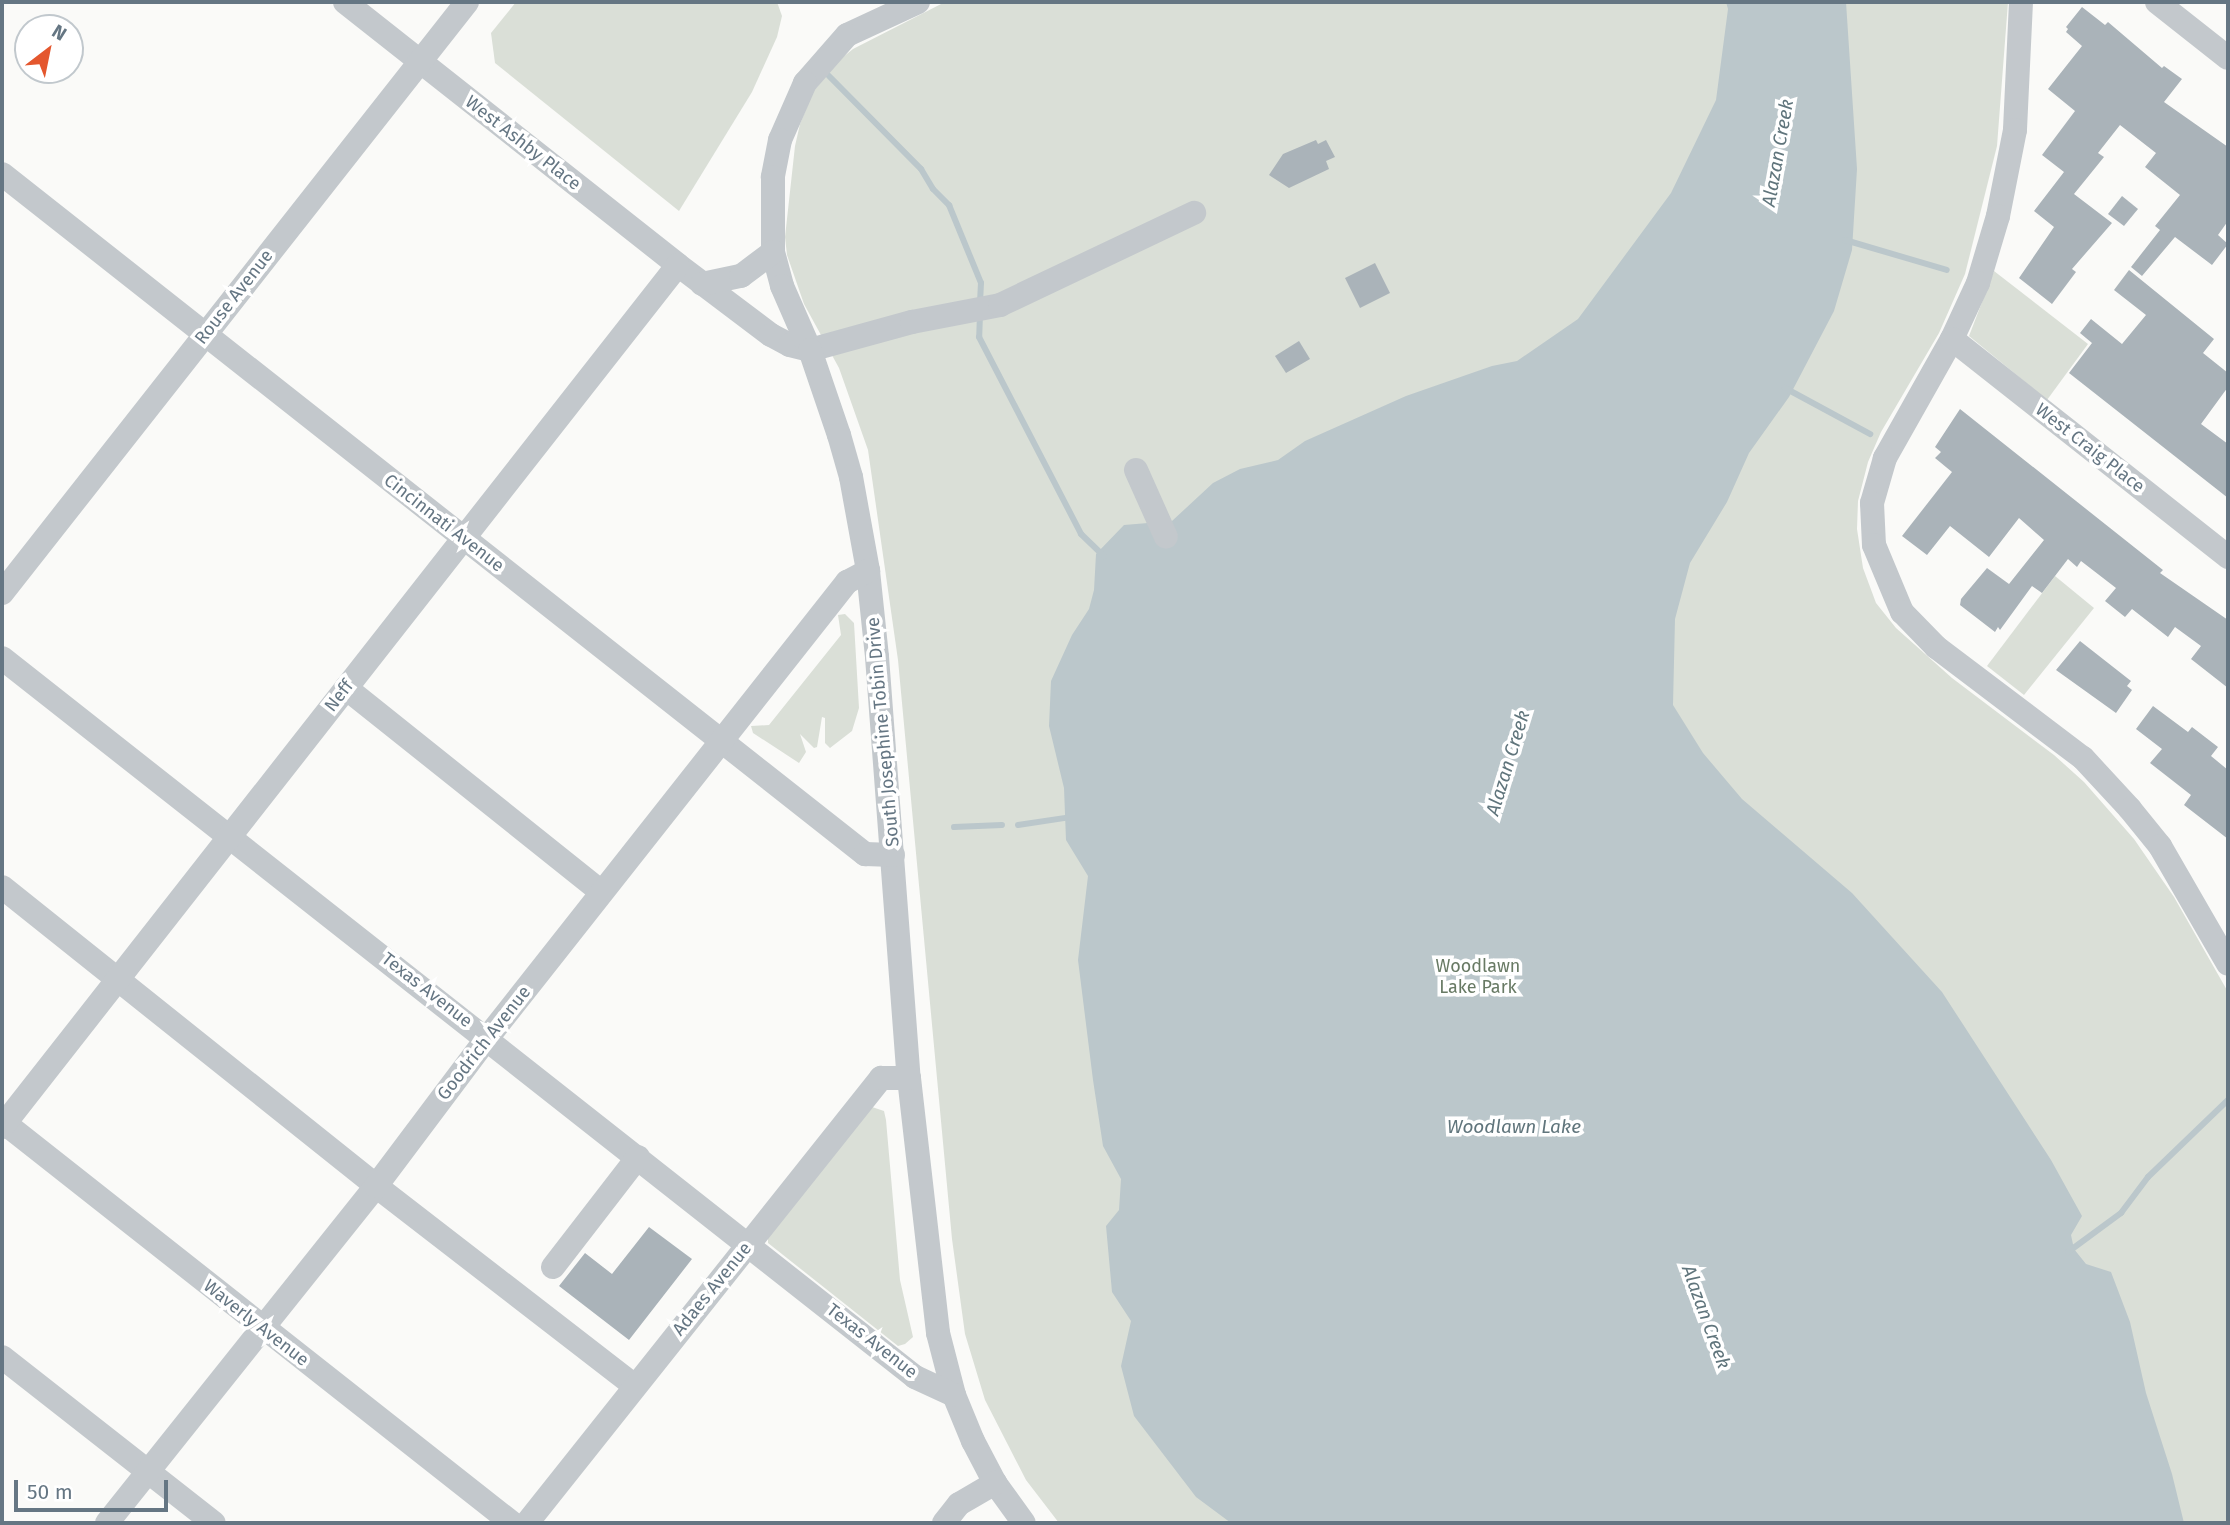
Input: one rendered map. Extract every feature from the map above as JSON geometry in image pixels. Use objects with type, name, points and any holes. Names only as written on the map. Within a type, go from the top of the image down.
[{"type":"street","name":"West Ashby Place","points":[[345,2],[702,284],[771,335],[790,345],[810,350]]},
{"type":"street","name":"Rouse Avenue","points":[[2,593],[467,2]]},
{"type":"street","points":[[2021,2],[2015,130],[1998,216],[1978,282],[1952,339],[1885,457],[1872,503],[1874,545],[1902,611],[1936,647],[2067,744],[2130,809],[2160,846],[2228,964]]},
{"type":"street","points":[[2157,2],[2228,58]]},
{"type":"street","name":"South Josephine Tobin Drive","points":[[908,4],[847,35],[817,65],[795,101],[780,140],[773,177],[773,252],[782,286],[810,350],[850,477],[868,571],[909,1079],[938,1333],[954,1395],[995,1483],[1024,1523]]},
{"type":"street","name":"Cincinnati Avenue","points":[[2,174],[865,854],[893,855]]},
{"type":"street","points":[[810,350],[921,320],[1000,305],[1194,213]]},
{"type":"street","points":[[702,284],[740,276],[773,252]]},
{"type":"street","name":"Neff","points":[[3,1123],[678,265]]},
{"type":"street","name":"West Craig Place","points":[[1952,339],[2228,557]]},
{"type":"street","points":[[1136,470],[1166,537]]},
{"type":"street","name":"Goodrich Avenue","points":[[107,1523],[376,1186],[488,1037],[847,582],[868,571]]},
{"type":"street","name":"Texas Avenue","points":[[2,657],[488,1037],[915,1377],[954,1395]]},
{"type":"street","points":[[346,688],[602,892]]},
{"type":"street","points":[[2,887],[376,1186],[635,1386]]},
{"type":"street","name":"Adaes Avenue","points":[[527,1523],[881,1078],[909,1079]]},
{"type":"street","name":"Waverly Avenue","points":[[3,1123],[512,1523]]},
{"type":"street","points":[[553,1267],[638,1157]]},
{"type":"street","points":[[2,1357],[214,1523]]},
{"type":"street","points":[[944,1523],[959,1504],[995,1483]]},
{"type":"green space","points":[[516,2],[777,2],[782,16],[777,37],[752,92],[679,211],[495,63],[491,33]]},
{"type":"green space","name":"Woodlawn Lake Park","points":[[945,2],[2008,2],[1997,146],[1965,274],[1939,333],[1881,432],[1868,462],[1858,501],[1857,529],[1863,568],[1876,603],[1896,628],[1952,678],[2054,755],[2084,782],[2134,839],[2174,897],[2228,992],[2228,1523],[1059,1523],[1026,1480],[985,1400],[965,1334],[952,1239],[898,660],[868,450],[839,368],[804,304],[787,255],[785,237],[795,146],[800,124],[813,92],[838,61],[853,49]]},
{"type":"green space","points":[[1994,271],[2088,344],[2047,400],[1969,336]]},
{"type":"green space","points":[[2055,576],[2094,608],[2024,695],[1987,666]]},
{"type":"green space","points":[[845,614],[854,623],[859,708],[852,731],[830,748],[825,743],[825,718],[822,717],[817,747],[814,748],[800,734],[806,752],[799,763],[753,733],[751,726],[769,725],[841,635],[838,615]]},
{"type":"green space","points":[[872,1107],[884,1111],[886,1120],[900,1280],[913,1337],[898,1346],[768,1243],[768,1238]]},
{"type":"water","name":"Woodlawn Lake","points":[[1726,2],[1846,2],[1857,169],[1852,250],[1834,311],[1789,397],[1749,453],[1727,502],[1690,563],[1675,619],[1673,705],[1703,753],[1742,799],[1852,893],[1942,992],[2051,1160],[2082,1216],[2071,1235],[2074,1249],[2086,1264],[2111,1272],[2130,1322],[2146,1393],[2172,1474],[2184,1523],[1231,1523],[1196,1497],[1134,1416],[1121,1366],[1131,1321],[1112,1292],[1106,1226],[1119,1210],[1121,1179],[1103,1146],[1093,1080],[1078,960],[1088,876],[1066,840],[1064,788],[1049,726],[1051,681],[1072,635],[1089,609],[1094,590],[1096,554],[1124,525],[1172,521],[1213,483],[1240,469],[1278,460],[1305,441],[1406,396],[1492,366],[1517,361],[1578,319],[1671,193],[1716,100],[1728,9]]},
{"type":"building","points":[[2082,7],[2105,25],[2108,22],[2162,68],[2164,66],[2182,79],[2164,102],[2228,147],[2228,221],[2218,235],[2228,244],[2212,265],[2175,237],[2142,276],[2131,267],[2160,230],[2155,226],[2180,195],[2145,167],[2156,153],[2120,125],[2098,153],[2104,157],[2074,194],[2112,223],[2072,269],[2076,272],[2052,304],[2019,278],[2054,227],[2034,211],[2064,172],[2042,155],[2075,111],[2048,89],[2082,46],[2066,32],[2066,27]]},
{"type":"building","points":[[1316,140],[1318,144],[1326,140],[1335,157],[1326,161],[1329,169],[1289,188],[1269,175],[1283,154]]},
{"type":"building","points":[[2122,196],[2138,209],[2124,226],[2108,214]]},
{"type":"building","points":[[1375,263],[1390,293],[1360,308],[1345,278]]},
{"type":"building","points":[[2129,270],[2214,339],[2203,353],[2228,373],[2228,387],[2201,424],[2228,444],[2228,498],[2069,373],[2092,343],[2080,333],[2091,319],[2122,344],[2146,315],[2114,290]]},
{"type":"building","points":[[1299,341],[1310,359],[1286,373],[1275,356]]},
{"type":"building","points":[[1960,409],[2163,570],[2160,573],[2228,620],[2228,688],[2191,659],[2201,646],[2175,627],[2168,637],[2132,609],[2125,617],[2105,601],[2116,588],[2081,561],[2077,567],[2068,559],[2042,593],[2032,586],[2000,630],[1998,627],[1995,632],[1960,605],[1961,599],[1987,568],[2009,584],[2044,540],[2019,518],[1989,557],[1950,526],[1927,555],[1902,536],[1952,472],[1935,458],[1941,452],[1935,447]]},
{"type":"building","points":[[2080,641],[2131,681],[2127,686],[2132,690],[2116,713],[2056,670]]},
{"type":"building","points":[[2153,706],[2188,732],[2192,727],[2218,747],[2211,756],[2228,770],[2228,839],[2184,805],[2191,795],[2150,763],[2162,749],[2136,729]]},
{"type":"building","points":[[649,1227],[692,1259],[629,1340],[559,1286],[585,1253],[612,1274]]},
{"type":"waterway","points":[[829,76],[921,169],[933,189],[949,205],[981,283],[980,303]]},
{"type":"waterway","points":[[1845,240],[1947,270]]},
{"type":"waterway","points":[[980,314],[979,337],[1081,534],[1104,556]]},
{"type":"waterway","points":[[1785,388],[1870,434]]},
{"type":"waterway","points":[[1018,825],[1065,818]]},
{"type":"waterway","points":[[954,827],[1002,825]]},
{"type":"waterway","points":[[2068,1252],[2121,1213],[2148,1177],[2228,1100]]},
{"type":"water label","name":"Alazan Creek","points":[[1778,153]]},
{"type":"water label","name":"Alazan Creek","points":[[1508,763]]},
{"type":"water label","name":"Alazan Creek","points":[[1706,1317]]}]
